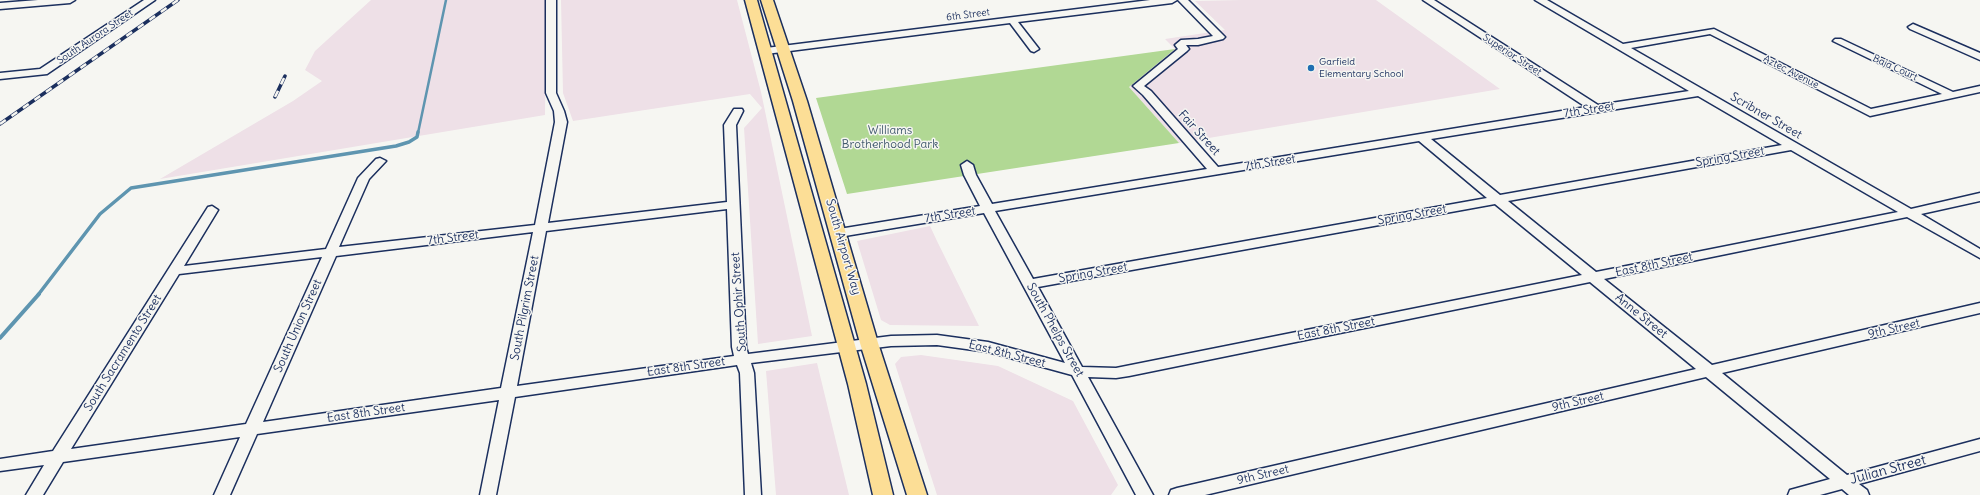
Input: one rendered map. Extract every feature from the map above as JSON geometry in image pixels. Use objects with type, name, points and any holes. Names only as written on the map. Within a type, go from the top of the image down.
[{"type":"main road","name":"South Airport Way","points":[[751,0],[857,384],[883,495]]},
{"type":"main road","name":"South Airport Way","points":[[767,0],[784,49],[839,233],[869,343],[917,495]]},
{"type":"street","points":[[0,6],[14,2],[70,0]]},
{"type":"street","name":"South Aurora Street","points":[[0,76],[39,73],[150,0]]},
{"type":"street","name":"South Pilgrim Street","points":[[488,495],[561,122],[559,111],[551,93],[550,0]]},
{"type":"street","name":"6th Street","points":[[766,52],[1172,0]]},
{"type":"street","name":"Fair Street","points":[[1183,0],[1220,37],[1198,42],[1184,42],[1180,45],[1184,50],[1138,86],[1147,93],[1162,112],[1216,172]]},
{"type":"street","name":"Superior Street","points":[[1428,0],[1596,109]]},
{"type":"street","name":"Scribner Street","points":[[1540,0],[1980,254]]},
{"type":"street","points":[[0,14],[14,2]]},
{"type":"street","points":[[1012,20],[1034,49]]},
{"type":"street","points":[[1913,27],[1980,56]]},
{"type":"street","name":"Aztec Avenue","points":[[1621,47],[1712,31],[1870,113],[1952,95]]},
{"type":"street","name":"Baja Court","points":[[1838,41],[1952,95]]},
{"type":"street","points":[[1952,95],[1980,89]]},
{"type":"street","name":"7th Street","points":[[839,233],[1700,92]]},
{"type":"street","name":"South Ophir Street","points":[[738,111],[730,125],[733,205],[740,347],[747,373],[753,495]]},
{"type":"street","name":"Anne Street","points":[[1422,138],[1861,495]]},
{"type":"street","name":"Spring Street","points":[[1030,284],[1793,146]]},
{"type":"street","name":"South Union Street","points":[[222,495],[364,178],[380,162]]},
{"type":"street","name":"South Phelps Street","points":[[967,165],[970,175],[988,209],[1145,495]]},
{"type":"street","name":"East 8th Street","points":[[0,465],[743,359],[869,343],[918,340],[966,343],[988,347],[1078,372],[1116,373],[1593,278],[1979,198]]},
{"type":"street","name":"7th Street","points":[[173,271],[733,205]]},
{"type":"street","name":"South Sacramento Street","points":[[34,495],[212,210]]},
{"type":"street","name":"9th Street","points":[[1177,495],[1980,308]]},
{"type":"street","name":"Julian Street","points":[[1796,495],[1980,445]]},
{"type":"shaded area","points":[[371,0],[546,0],[545,115],[160,179],[293,101],[322,81],[305,70],[315,51]]},
{"type":"shaded area","points":[[561,0],[737,0],[761,92],[812,336],[758,344],[744,128],[762,108],[750,94],[573,121],[563,93]]},
{"type":"shaded area","name":"Garfield Elementary School","points":[[1376,0],[1500,89],[1179,143],[1129,87],[1175,49],[1165,39],[1225,30],[1195,1]]},
{"type":"shaded area","points":[[930,226],[979,326],[890,325],[881,320],[857,241]]},
{"type":"shaded area","points":[[921,355],[998,366],[1073,401],[1118,485],[1111,495],[937,495],[895,364],[901,357]]},
{"type":"shaded area","points":[[817,363],[849,495],[776,495],[766,371]]},
{"type":"green space","name":"Williams Brotherhood Park","points":[[1175,49],[1129,87],[1179,143],[847,194],[816,98]]},
{"type":"waterway","points":[[418,133],[446,0]]},
{"type":"waterway","points":[[38,295],[100,214],[131,188],[396,146],[409,142],[417,137],[418,132]]},
{"type":"waterway","points":[[0,338],[39,294]]},
{"type":"railway","points":[[0,124],[178,0]]},
{"type":"railway","points":[[275,97],[285,76]]},
{"type":"place","name":"Garfield Elementary School","points":[[1311,68]]}]
